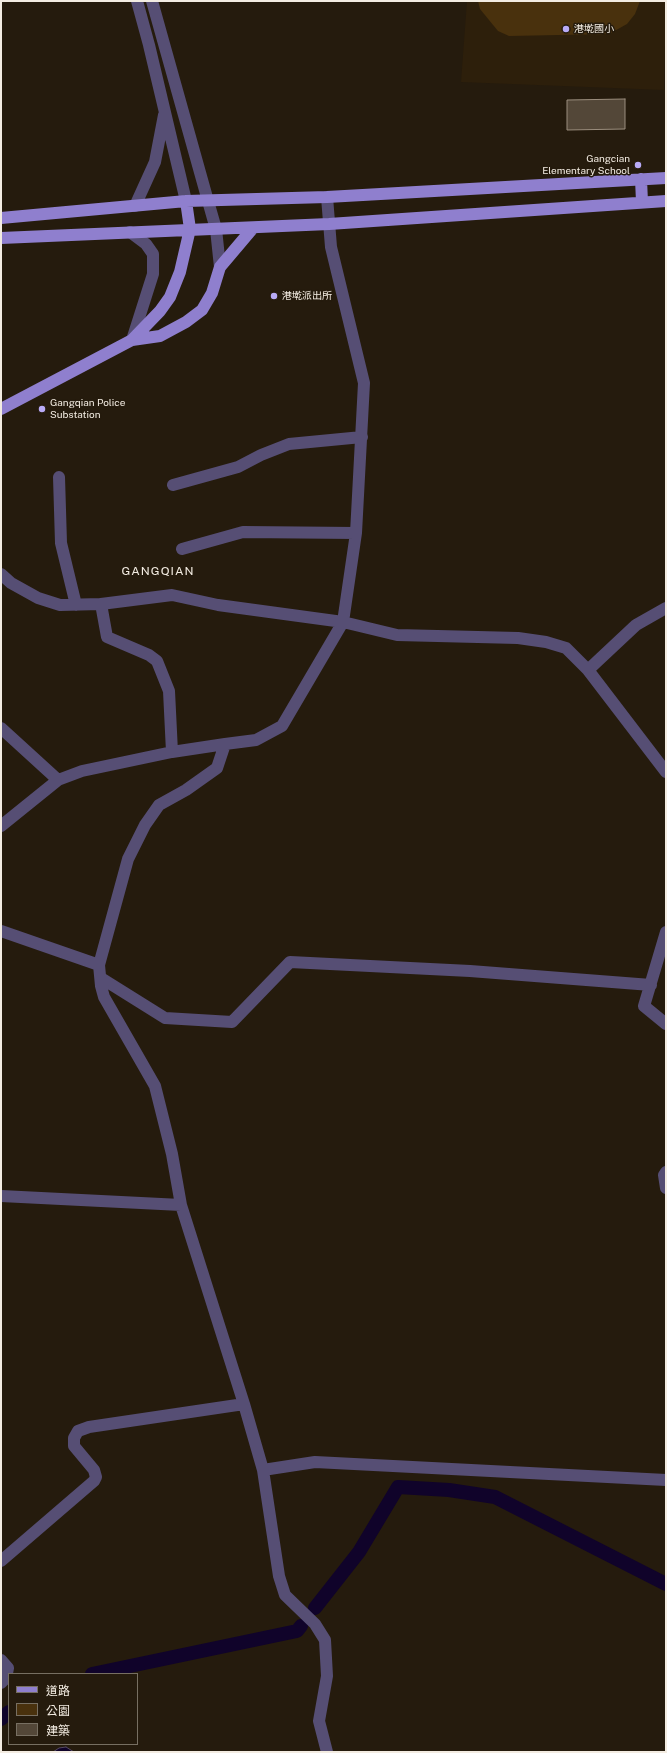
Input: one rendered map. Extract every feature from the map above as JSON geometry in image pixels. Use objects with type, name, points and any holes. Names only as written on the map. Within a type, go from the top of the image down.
[{"type":"main road","points":[[1,218],[186,201],[326,198],[666,178]]},
{"type":"main road","points":[[641,179],[642,202]]},
{"type":"main road","points":[[1,408],[132,340],[160,311],[170,297],[180,272],[190,230],[186,201]]},
{"type":"main road","points":[[1,238],[329,224],[666,201]]},
{"type":"main road","points":[[132,340],[160,336],[186,322],[202,310],[212,293],[220,267],[253,228]]},
{"type":"street","points":[[137,1],[186,201]]},
{"type":"street","points":[[152,1],[216,229],[220,267]]},
{"type":"street","points":[[135,206],[155,162],[164,110]]},
{"type":"street","points":[[1,826],[58,780],[82,771],[172,752],[256,740],[282,726],[343,622],[356,533],[364,383],[330,247],[326,198]]},
{"type":"street","points":[[130,232],[146,244],[153,254],[153,274],[132,340]]},
{"type":"street","points":[[172,485],[238,467],[261,455],[289,444],[362,437]]},
{"type":"street","points":[[59,477],[61,543],[76,605]]},
{"type":"street","points":[[182,549],[243,532],[356,533]]},
{"type":"street","points":[[1,574],[11,583],[38,598],[60,605],[101,604],[172,595],[218,605],[343,622],[397,635],[518,638],[546,642],[566,648],[588,670],[666,772]]},
{"type":"street","points":[[101,604],[107,637],[149,654],[156,661],[169,691],[172,752]]},
{"type":"street","points":[[588,670],[636,626],[666,608]]},
{"type":"street","points":[[1,728],[58,780]]},
{"type":"street","points":[[225,744],[218,768],[186,790],[159,805],[145,825],[128,859],[99,965],[104,997],[155,1086],[172,1154],[181,1205],[244,1404],[263,1470],[279,1576],[285,1595],[315,1624],[325,1640],[326,1676],[319,1721],[327,1752]]},
{"type":"street","points":[[1,930],[99,965]]},
{"type":"street","points":[[666,932],[644,1006],[666,1024]]},
{"type":"street","points":[[101,978],[165,1018],[232,1022],[290,962],[470,971],[651,985]]},
{"type":"street","points":[[666,1172],[664,1175],[666,1188]]},
{"type":"street","points":[[1,1196],[181,1205]]},
{"type":"street","points":[[1,1561],[96,1477],[94,1470],[74,1446],[74,1438],[78,1431],[89,1427],[244,1404]]},
{"type":"street","points":[[263,1470],[315,1462],[666,1480]]},
{"type":"street","points":[[1,1660],[8,1668],[6,1678],[1,1683]]},
{"type":"shaded area","name":"港墘國小","points":[[467,1],[666,1],[664,90],[461,82]]},
{"type":"shaded area","points":[[66,1747],[74,1752],[53,1752],[59,1748]]},
{"type":"green space","points":[[478,1],[640,1],[635,14],[627,24],[609,34],[509,36],[498,31],[480,9]]},
{"type":"building","points":[[625,99],[625,129],[567,130],[567,100]]},
{"type":"waterway","points":[[315,1608],[359,1552],[398,1487],[449,1490],[495,1497],[666,1584]]},
{"type":"waterway","points":[[97,1673],[297,1631],[301,1626]]},
{"type":"waterway","points":[[1,1719],[8,1713]]},
{"type":"place","name":"港墘國小","points":[[566,29]]},
{"type":"place","name":"Gangcian Elementary School","points":[[638,165]]},
{"type":"place","name":"港墘派出所","points":[[274,296]]},
{"type":"place","name":"Gangqian Police Substation","points":[[42,409]]},
{"type":"district","name":"GANGQIAN","points":[[158,571]]}]
